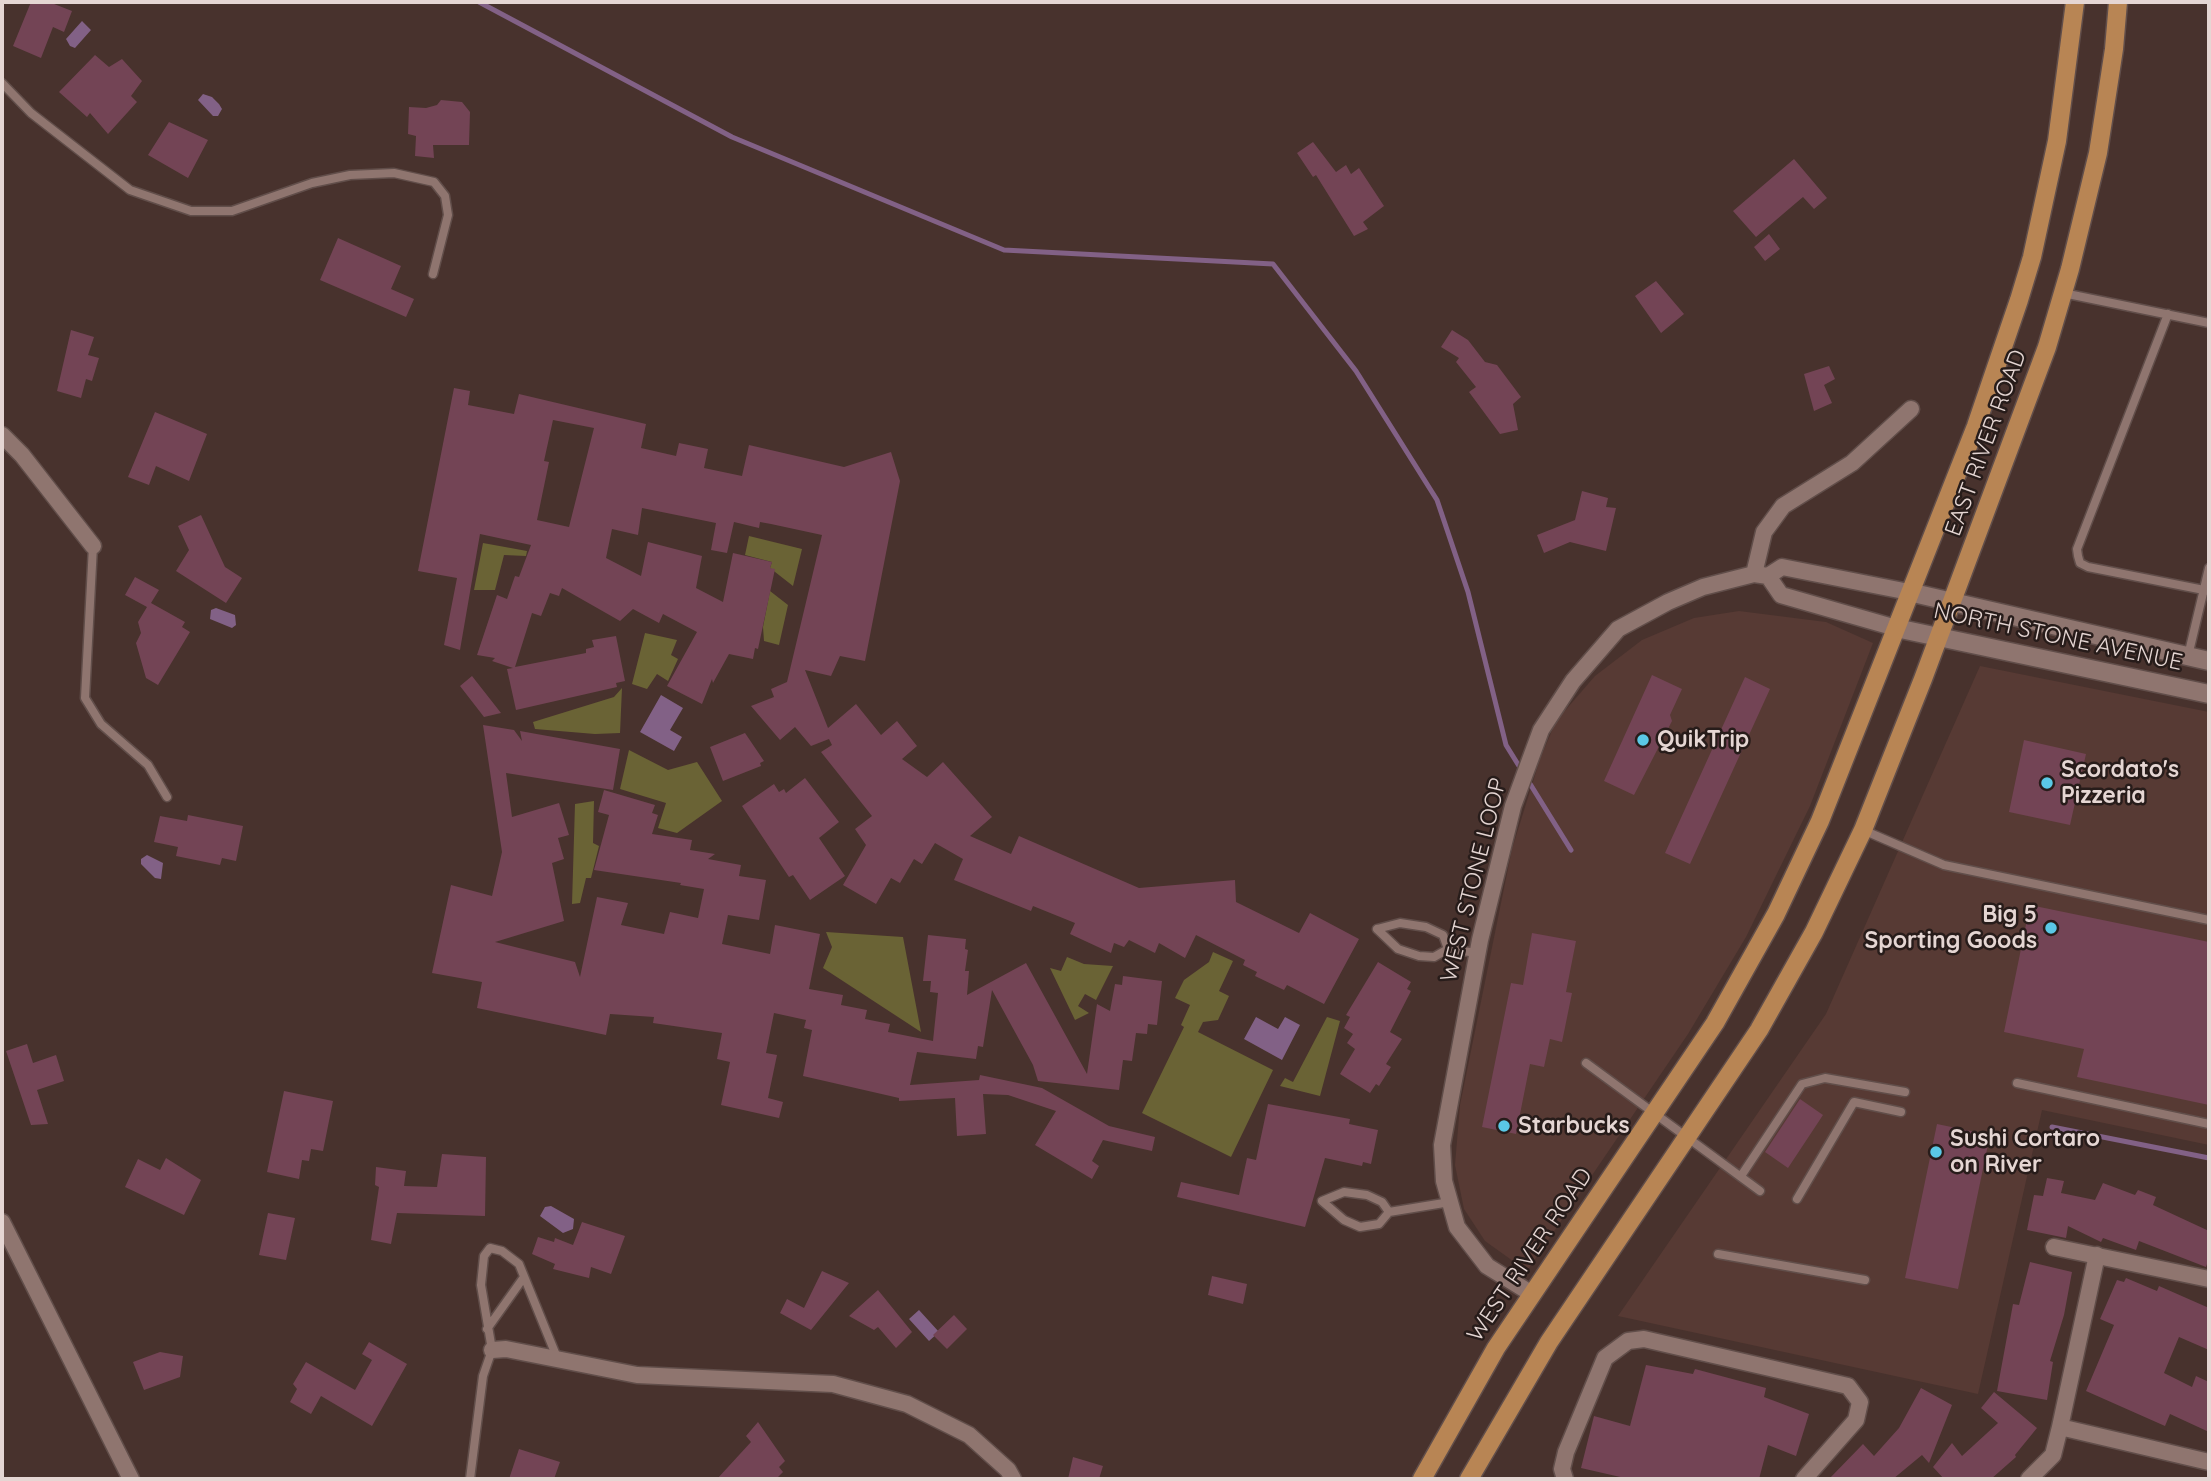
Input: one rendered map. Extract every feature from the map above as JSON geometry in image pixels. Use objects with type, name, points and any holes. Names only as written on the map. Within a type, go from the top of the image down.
[{"type":"main road","name":"EAST RIVER ROAD","points":[[1793,881],[1838,779],[1976,426],[2032,257],[2057,141],[2076,2]]},
{"type":"main road","name":"EAST RIVER ROAD","points":[[1689,1136],[1759,1030],[1838,883],[1863,830],[2022,419],[2063,293],[2098,153],[2114,49],[2118,2]]},
{"type":"main road","name":"NORTH STONE AVENUE","points":[[1909,592],[2209,661]]},
{"type":"main road","name":"NORTH STONE AVENUE","points":[[1896,628],[2209,694]]},
{"type":"main road","name":"WEST RIVER ROAD","points":[[1422,1479],[1475,1382],[1656,1113],[1740,980],[1793,881]]},
{"type":"main road","points":[[1469,1479],[1549,1342],[1689,1136]]},
{"type":"street","points":[[1896,628],[1781,594],[1761,575],[1764,531],[1783,506],[1852,463],[1911,409]]},
{"type":"street","points":[[2,435],[93,545]]},
{"type":"street","name":"WEST STONE LOOP","points":[[1532,1294],[1487,1266],[1457,1227],[1444,1181],[1442,1145],[1478,953],[1516,795],[1541,730],[1573,681],[1618,629],[1703,587],[1761,575],[1782,567],[1909,592]]},
{"type":"street","points":[[2,1222],[131,1479]]},
{"type":"street","points":[[2054,1247],[2209,1279]]},
{"type":"street","points":[[2029,1479],[2053,1455],[2097,1255]]},
{"type":"street","points":[[1563,1474],[1566,1451],[1605,1358],[1628,1341],[1657,1342],[1848,1385],[1860,1402],[1856,1420],[1804,1479]]},
{"type":"street","points":[[492,1350],[506,1349],[637,1375],[833,1384],[907,1404],[969,1434],[1008,1470],[1013,1479]]},
{"type":"street","points":[[2060,1427],[2209,1462]]},
{"type":"lane","points":[[2,83],[31,113],[130,190],[191,211],[232,211],[312,183],[350,175],[394,173],[435,182],[445,196],[448,215],[433,274]]},
{"type":"lane","points":[[2063,293],[2209,323]]},
{"type":"lane","points":[[2168,314],[2077,549],[2080,563],[2088,566],[2207,591]]},
{"type":"lane","points":[[93,545],[85,698],[101,724],[148,765],[167,797]]},
{"type":"lane","points":[[2188,656],[2207,591],[2209,568]]},
{"type":"lane","points":[[1863,830],[1944,865],[2209,920]]},
{"type":"lane","points":[[1448,949],[1443,935],[1426,927],[1400,923],[1377,929],[1398,949],[1419,956],[1434,957],[1448,949],[1478,953]]},
{"type":"lane","points":[[1586,1063],[1689,1136],[1760,1191]]},
{"type":"lane","points":[[1741,1176],[1802,1084],[1825,1078],[1905,1092]]},
{"type":"lane","points":[[2017,1083],[2209,1124]]},
{"type":"lane","points":[[1797,1199],[1854,1102],[1901,1112]]},
{"type":"lane","points":[[1389,1212],[1382,1202],[1367,1195],[1343,1192],[1322,1201],[1344,1220],[1360,1227],[1379,1224],[1389,1212],[1450,1202]]},
{"type":"lane","points":[[470,1479],[483,1376],[492,1350],[481,1285],[484,1256],[489,1248],[502,1251],[519,1264],[558,1360]]},
{"type":"lane","points":[[1718,1254],[1865,1280]]},
{"type":"lane","points":[[487,1329],[524,1277]]},
{"type":"shaded area","points":[[82,21],[91,30],[75,48],[70,46],[66,39]]},
{"type":"shaded area","points":[[203,94],[212,97],[219,104],[222,109],[218,116],[213,116],[198,100]]},
{"type":"shaded area","points":[[749,536],[802,549],[793,586],[770,568],[772,562],[745,555]]},
{"type":"shaded area","points":[[483,543],[527,551],[526,556],[504,555],[495,590],[474,590]]},
{"type":"shaded area","points":[[770,591],[788,605],[779,645],[764,641],[763,627]]},
{"type":"shaded area","points":[[216,608],[235,615],[236,625],[232,628],[210,619],[211,610]]},
{"type":"shaded area","points":[[1739,611],[1826,622],[1873,643],[1810,806],[1746,937],[1688,1034],[1527,1271],[1485,1241],[1464,1209],[1455,1165],[1460,1105],[1512,849],[1540,759],[1556,721],[1595,676],[1642,640],[1694,618]]},
{"type":"shaded area","points":[[645,633],[677,640],[671,655],[678,659],[668,681],[657,674],[647,689],[632,684]]},
{"type":"shaded area","points":[[1980,666],[2209,712],[2209,1145],[2042,1110],[1978,1394],[1618,1316],[1826,1014]]},
{"type":"shaded area","points":[[622,688],[620,733],[595,734],[535,729],[533,722],[614,697]]},
{"type":"shaded area","points":[[661,695],[683,708],[670,730],[682,737],[674,751],[640,732]]},
{"type":"shaded area","points":[[629,750],[668,770],[697,762],[722,801],[677,833],[658,828],[666,803],[620,789]]},
{"type":"shaded area","points":[[594,801],[593,843],[599,846],[591,878],[586,878],[580,903],[572,904],[575,804]]},
{"type":"shaded area","points":[[147,855],[163,863],[161,879],[155,878],[141,864],[141,859]]},
{"type":"shaded area","points":[[826,932],[903,937],[921,1032],[823,968],[832,947]]},
{"type":"shaded area","points":[[1213,952],[1233,961],[1219,991],[1229,996],[1218,1020],[1203,1022],[1198,1032],[1273,1070],[1231,1157],[1142,1113],[1184,1027],[1181,1025],[1190,1005],[1175,998],[1184,980],[1209,962]]},
{"type":"shaded area","points":[[1067,957],[1084,964],[1113,966],[1096,1000],[1085,994],[1078,1006],[1089,1013],[1075,1020],[1050,968],[1061,971]]},
{"type":"shaded area","points":[[1256,1017],[1278,1029],[1285,1017],[1300,1025],[1282,1060],[1244,1039]]},
{"type":"shaded area","points":[[1327,1017],[1340,1021],[1320,1096],[1280,1086],[1285,1078],[1293,1082]]},
{"type":"shaded area","points":[[551,1206],[574,1219],[573,1229],[563,1233],[540,1216],[545,1207]]},
{"type":"shaded area","points":[[919,1310],[939,1332],[929,1341],[909,1319]]},
{"type":"building","points":[[31,2],[49,2],[72,11],[64,32],[53,27],[41,58],[13,46]]},
{"type":"building","points":[[95,55],[109,67],[122,59],[142,81],[131,96],[137,102],[108,134],[90,113],[87,117],[59,92]]},
{"type":"building","points":[[441,100],[462,102],[470,112],[469,145],[433,145],[434,158],[415,156],[416,136],[408,134],[409,107],[426,108],[437,105]]},
{"type":"building","points":[[169,122],[208,140],[188,178],[148,155]]},
{"type":"building","points":[[1313,142],[1336,172],[1346,165],[1351,174],[1359,168],[1384,206],[1363,222],[1368,229],[1354,236],[1316,175],[1313,177],[1297,153]]},
{"type":"building","points":[[1794,159],[1827,198],[1814,209],[1803,197],[1756,237],[1733,211]]},
{"type":"building","points":[[1769,234],[1780,249],[1765,261],[1754,247]]},
{"type":"building","points":[[338,238],[401,266],[391,289],[414,299],[406,317],[320,280]]},
{"type":"building","points":[[1656,281],[1684,314],[1661,333],[1635,296]]},
{"type":"building","points":[[71,330],[94,337],[88,355],[99,358],[92,381],[86,379],[81,398],[57,391]]},
{"type":"building","points":[[1452,330],[1468,340],[1485,362],[1497,365],[1521,397],[1513,404],[1518,430],[1500,434],[1469,392],[1476,387],[1456,362],[1459,358],[1441,347]]},
{"type":"building","points":[[1829,366],[1835,379],[1824,385],[1832,403],[1814,411],[1804,374]]},
{"type":"building","points":[[454,388],[470,391],[468,405],[514,414],[519,394],[646,424],[641,448],[676,456],[679,443],[708,449],[704,468],[742,476],[749,445],[844,467],[891,452],[900,481],[865,661],[840,656],[831,676],[805,670],[828,728],[856,704],[881,735],[897,721],[917,746],[902,759],[927,777],[943,762],[992,817],[970,836],[1011,854],[1019,836],[1139,888],[1235,880],[1236,902],[1299,933],[1310,913],[1359,939],[1324,1004],[1287,985],[1284,990],[1255,976],[1257,972],[1243,965],[1245,960],[1196,935],[1185,958],[1159,943],[1155,953],[1129,940],[1124,947],[1114,943],[1111,953],[1070,934],[1075,923],[1033,906],[1031,911],[954,880],[963,859],[935,843],[922,864],[914,859],[900,883],[891,878],[876,904],[843,885],[866,845],[855,829],[872,816],[821,752],[832,745],[829,739],[811,746],[795,727],[780,740],[751,706],[774,697],[771,689],[787,682],[822,535],[760,522],[759,528],[734,522],[727,553],[711,550],[716,523],[642,508],[638,535],[612,529],[606,558],[641,576],[648,542],[702,556],[696,588],[723,602],[733,553],[772,562],[770,568],[775,569],[758,649],[755,648],[753,659],[729,654],[713,683],[712,679],[702,704],[667,686],[697,632],[663,614],[659,623],[633,609],[620,621],[562,588],[559,596],[550,593],[541,616],[532,613],[515,667],[586,653],[586,649],[594,647],[592,640],[616,636],[625,681],[616,683],[617,687],[516,710],[507,669],[513,668],[492,661],[495,658],[477,655],[497,595],[507,599],[531,545],[480,534],[460,650],[444,645],[457,578],[418,571]],"holes":[[[553,420],[594,428],[569,527],[537,520],[549,462],[544,461]]]},
{"type":"building","points":[[155,412],[207,434],[189,481],[156,466],[149,485],[128,477]]},
{"type":"building","points":[[1582,491],[1608,498],[1606,507],[1616,508],[1606,551],[1570,542],[1544,553],[1537,535],[1575,520]]},
{"type":"building","points":[[201,515],[225,567],[242,578],[226,603],[176,571],[189,550],[178,526]]},
{"type":"building","points":[[135,577],[159,590],[151,603],[185,622],[182,627],[190,632],[158,685],[146,678],[136,643],[141,633],[138,622],[147,607],[125,595]]},
{"type":"building","name":"QuikTrip","points":[[1652,675],[1682,689],[1670,715],[1672,721],[1634,795],[1604,781]]},
{"type":"building","points":[[472,676],[501,713],[484,717],[460,686]]},
{"type":"building","name":"QuikTrip","points":[[1745,677],[1770,689],[1690,864],[1665,853]]},
{"type":"building","points":[[483,725],[514,730],[522,741],[520,731],[620,749],[613,790],[506,773],[512,817],[559,803],[569,835],[558,838],[564,859],[552,863],[564,921],[495,942],[575,962],[580,977],[597,897],[628,903],[621,925],[664,934],[670,912],[698,918],[704,889],[594,870],[609,815],[598,812],[604,790],[655,805],[652,813],[658,815],[652,834],[692,840],[690,850],[715,854],[708,859],[741,865],[739,876],[766,880],[759,920],[728,915],[722,944],[770,954],[775,925],[820,934],[809,989],[843,995],[841,1005],[867,1010],[865,1019],[890,1024],[888,1032],[933,1041],[938,993],[930,992],[931,981],[923,981],[928,935],[966,939],[965,949],[968,950],[965,971],[969,971],[967,995],[1026,963],[1087,1074],[1097,1004],[1110,1011],[1115,984],[1122,985],[1123,976],[1162,981],[1157,1025],[1148,1024],[1147,1034],[1136,1033],[1132,1061],[1123,1060],[1119,1090],[1038,1081],[1033,1065],[992,990],[983,1047],[978,1046],[976,1059],[917,1052],[910,1085],[979,1080],[980,1075],[1042,1088],[1109,1126],[1155,1137],[1152,1151],[1103,1140],[1092,1161],[1099,1166],[1092,1179],[1035,1145],[1056,1111],[1008,1095],[983,1094],[986,1134],[957,1136],[955,1098],[899,1101],[899,1098],[803,1076],[812,1030],[804,1028],[806,1020],[774,1013],[766,1053],[777,1055],[768,1098],[783,1102],[779,1118],[721,1105],[730,1062],[717,1059],[722,1033],[653,1023],[654,1017],[610,1014],[606,1035],[477,1008],[482,982],[432,973],[451,885],[492,896],[502,852]]},
{"type":"building","points":[[745,733],[764,761],[760,763],[761,766],[723,781],[710,747]]},
{"type":"building","name":"Scordato's Pizzeria","points":[[2024,740],[2086,754],[2070,825],[2009,812]]},
{"type":"building","points":[[805,778],[839,822],[819,838],[845,876],[810,900],[793,875],[789,877],[742,806],[774,784],[779,792],[784,789],[786,793]]},
{"type":"building","points":[[188,815],[243,826],[236,861],[222,858],[220,865],[176,856],[178,847],[154,842],[160,816],[187,821]]},
{"type":"building","points":[[2030,905],[2209,942],[2209,1105],[2077,1077],[2084,1049],[2004,1032]]},
{"type":"building","points":[[1532,933],[1576,941],[1566,992],[1572,993],[1562,1042],[1550,1039],[1544,1067],[1530,1064],[1516,1134],[1482,1127],[1511,983],[1523,985]]},
{"type":"building","points":[[1378,962],[1411,982],[1407,989],[1411,991],[1390,1032],[1402,1039],[1386,1064],[1391,1067],[1379,1086],[1376,1084],[1370,1093],[1340,1074],[1355,1049],[1347,1043],[1353,1034],[1344,1028],[1350,1017],[1346,1015]]},
{"type":"building","points":[[27,1044],[33,1063],[56,1055],[64,1081],[37,1090],[48,1124],[31,1125],[6,1051]]},
{"type":"building","points":[[284,1091],[333,1101],[323,1151],[311,1149],[309,1161],[302,1160],[299,1179],[267,1172]]},
{"type":"building","points":[[1800,1099],[1823,1115],[1788,1168],[1765,1152]]},
{"type":"building","points":[[1268,1104],[1350,1119],[1349,1124],[1378,1130],[1371,1164],[1363,1162],[1362,1166],[1325,1158],[1305,1227],[1177,1197],[1181,1182],[1239,1195],[1247,1158],[1256,1160]]},
{"type":"building","points":[[1937,1124],[1990,1135],[1958,1289],[1905,1278]]},
{"type":"building","points":[[442,1154],[486,1157],[485,1216],[397,1213],[391,1244],[371,1240],[379,1187],[375,1185],[376,1167],[406,1171],[404,1186],[437,1187]]},
{"type":"building","points":[[166,1158],[201,1180],[184,1215],[125,1187],[138,1159],[160,1170]]},
{"type":"building","points":[[2047,1178],[2064,1181],[2061,1193],[2095,1200],[2103,1183],[2135,1195],[2138,1190],[2156,1197],[2153,1205],[2209,1231],[2209,1258],[2206,1267],[2139,1241],[2136,1250],[2103,1238],[2101,1242],[2068,1226],[2066,1238],[2027,1230],[2034,1195],[2043,1196]]},
{"type":"building","points":[[268,1213],[295,1218],[286,1260],[259,1255]]},
{"type":"building","points":[[582,1222],[625,1236],[611,1274],[591,1267],[589,1278],[553,1269],[555,1264],[532,1254],[538,1237],[554,1242],[555,1238],[573,1245]]},
{"type":"building","points":[[2030,1262],[2072,1272],[2064,1315],[2050,1361],[2053,1362],[2047,1400],[1997,1391],[2013,1304],[2019,1305]]},
{"type":"building","points":[[822,1271],[849,1283],[811,1330],[780,1313],[787,1299],[804,1308]]},
{"type":"building","points":[[1212,1276],[1247,1284],[1243,1304],[1208,1295]]},
{"type":"building","points":[[2126,1278],[2157,1291],[2159,1286],[2209,1308],[2209,1350],[2179,1337],[2164,1373],[2192,1387],[2196,1376],[2209,1382],[2209,1432],[2170,1414],[2165,1426],[2086,1391],[2114,1325],[2100,1319],[2117,1280],[2124,1282]]},
{"type":"building","points":[[878,1290],[912,1332],[896,1348],[878,1327],[874,1330],[849,1316]]},
{"type":"building","points":[[954,1315],[967,1329],[947,1349],[933,1335]]},
{"type":"building","points":[[369,1342],[407,1364],[372,1426],[321,1396],[311,1414],[290,1402],[297,1389],[293,1384],[306,1362],[355,1390],[372,1360],[362,1354]]},
{"type":"building","points":[[160,1352],[183,1356],[180,1377],[144,1390],[133,1362]]},
{"type":"building","points":[[1646,1365],[1693,1374],[1695,1369],[1766,1388],[1764,1397],[1809,1414],[1796,1456],[1768,1445],[1759,1479],[1629,1479],[1581,1468],[1594,1416],[1630,1426]]},
{"type":"building","points":[[1921,1388],[1952,1405],[1929,1463],[1922,1455],[1893,1479],[1829,1479],[1863,1444],[1874,1456],[1899,1428]]},
{"type":"building","points":[[1994,1392],[2037,1428],[2016,1457],[1991,1479],[1944,1479],[1933,1467],[1952,1443],[1962,1456],[1998,1423],[1981,1408]]},
{"type":"building","points":[[758,1422],[785,1461],[779,1467],[783,1472],[776,1479],[717,1479],[751,1442],[746,1436]]},
{"type":"building","points":[[519,1449],[560,1462],[554,1479],[509,1479]]},
{"type":"building","points":[[1073,1457],[1103,1466],[1099,1479],[1068,1479]]},
{"type":"waterway","points":[[479,2],[732,137],[1004,250],[1273,264],[1356,371],[1437,500],[1468,592],[1506,745],[1571,850]]},
{"type":"waterway","points":[[2052,1127],[2209,1158]]},
{"type":"place","name":"QuikTrip","points":[[1643,740]]},
{"type":"place","name":"Scordato's Pizzeria","points":[[2047,783]]},
{"type":"place","name":"Big 5 Sporting Goods","points":[[2051,928]]},
{"type":"place","name":"Starbucks","points":[[1504,1126]]},
{"type":"place","name":"Sushi Cortaro on River","points":[[1936,1152]]}]
